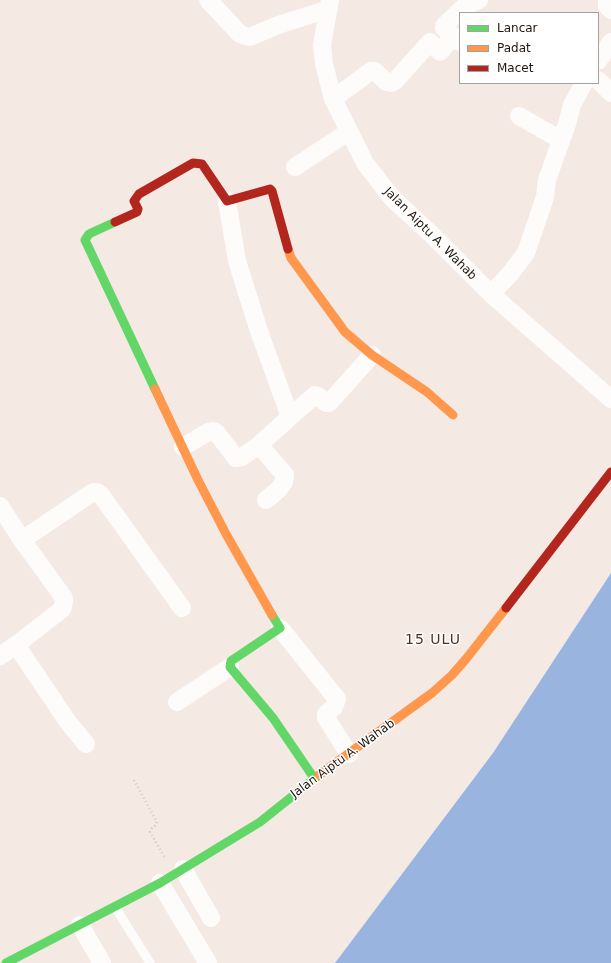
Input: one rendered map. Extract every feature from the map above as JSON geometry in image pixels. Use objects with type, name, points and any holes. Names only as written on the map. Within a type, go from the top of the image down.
[{"type":"street","points":[[208,0],[240,34],[250,37],[330,5]]},
{"type":"street","points":[[333,99],[371,71],[375,71],[386,82],[396,80],[430,42],[446,57],[457,39],[444,28],[445,24],[465,6],[479,0]]},
{"type":"street","points":[[607,0],[607,6],[611,10]]},
{"type":"street","name":"Jalan Aiptu A. Wahab","points":[[330,5],[322,46],[324,64],[333,99],[364,163],[392,198],[429,232],[490,294],[611,399]]},
{"type":"street","points":[[599,60],[611,42]]},
{"type":"street","points":[[599,81],[611,92]]},
{"type":"street","points":[[490,294],[510,274],[526,253],[545,197],[546,180],[572,105],[583,84]]},
{"type":"street","points":[[519,116],[561,140]]},
{"type":"street","points":[[295,167],[348,132]]},
{"type":"street","points":[[290,417],[259,332],[237,262],[227,201],[202,164],[193,163],[139,194],[134,201],[138,209],[137,212],[89,234],[85,240],[182,447],[226,534],[280,628],[337,699],[336,704],[326,714],[326,718],[349,754]]},
{"type":"street","points":[[227,201],[268,189],[272,191],[291,258],[345,332],[372,355],[427,392],[454,415]]},
{"type":"street","points":[[182,447],[208,432],[213,431],[216,432],[236,458],[242,457],[259,445],[315,395],[326,403],[329,403],[372,355]]},
{"type":"street","points":[[259,445],[285,475],[284,482],[278,490],[266,500]]},
{"type":"street","name":"Jalan Aiptu A. Wahab","points":[[6,963],[172,876],[260,822],[314,778],[432,693],[452,675],[532,575],[611,472]]},
{"type":"street","points":[[22,540],[93,492],[96,492],[101,495],[182,608]]},
{"type":"street","points":[[0,506],[22,540],[64,598],[64,604],[61,610],[0,656]]},
{"type":"street","points":[[177,702],[230,667],[231,661],[280,628]]},
{"type":"street","points":[[16,645],[68,722],[86,744]]},
{"type":"street","points":[[230,667],[273,718],[314,778]]},
{"type":"street","points":[[172,876],[211,918]]},
{"type":"street","points":[[172,876],[208,963]]},
{"type":"street","points":[[80,925],[102,963]]},
{"type":"lane","points":[[115,907],[150,963]]},
{"type":"path","points":[[134,780],[157,822],[151,830],[151,834],[172,876]]},
{"type":"water","points":[[611,573],[611,963],[335,963],[493,753]]},
{"type":"traffic: fast","points":[[115,222],[89,234],[85,240],[155,389]]},
{"type":"traffic: fast","points":[[272,615],[280,628],[231,661],[230,667],[273,718],[314,778]]},
{"type":"traffic: fast","points":[[6,963],[160,883],[260,822],[319,775]]},
{"type":"traffic: slow","points":[[288,249],[291,258],[345,332],[372,355],[427,392],[453,415]]},
{"type":"traffic: slow","points":[[155,389],[198,480],[226,534],[272,615]]},
{"type":"traffic: slow","points":[[319,775],[432,693],[452,675],[466,659],[506,608]]},
{"type":"traffic: jam","points":[[115,222],[137,212],[138,209],[134,201],[139,194],[193,163],[202,164],[227,201],[270,189],[272,191],[288,249]]},
{"type":"traffic: jam","points":[[506,608],[611,472]]},
{"type":"district","name":"15 ULU","points":[[433,640]]}]
